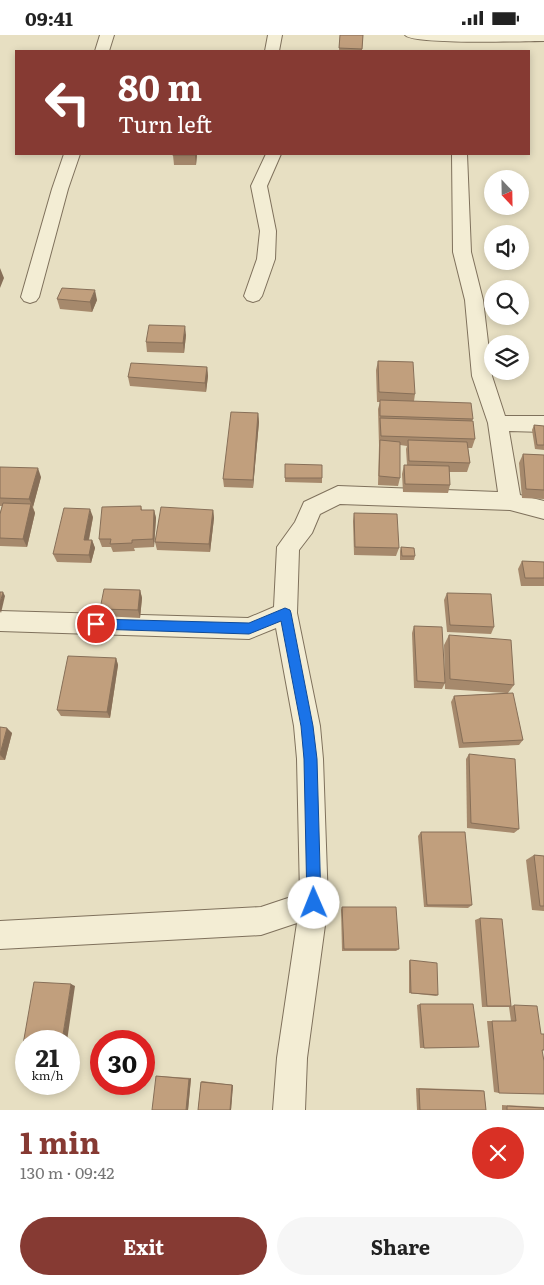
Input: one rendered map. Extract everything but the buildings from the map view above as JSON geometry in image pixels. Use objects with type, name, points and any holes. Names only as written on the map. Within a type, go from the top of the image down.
[{"type":"street","points":[[102,50],[107,35]]},
{"type":"street","points":[[272,50],[275,35]]},
{"type":"street","points":[[412,35],[441,44],[544,37]]},
{"type":"street","points":[[30,297],[56,207],[59,188],[72,155]]},
{"type":"street","points":[[253,296],[266,259],[268,231],[259,186],[273,155]]},
{"type":"street","points":[[459,155],[462,252],[474,301],[482,376],[498,423],[510,501]]},
{"type":"street","points":[[498,423],[544,424]]},
{"type":"street","points":[[289,1110],[292,1058],[314,903],[310,759],[307,726],[285,613],[288,547],[304,527],[312,507],[338,495],[510,501],[544,510]]},
{"type":"street","points":[[0,621],[249,629],[285,613]]},
{"type":"street","points":[[0,935],[261,921],[314,903]]},
{"type":"route","points":[[96,624],[249,629],[285,613],[307,726],[310,759],[314,903]]}]
